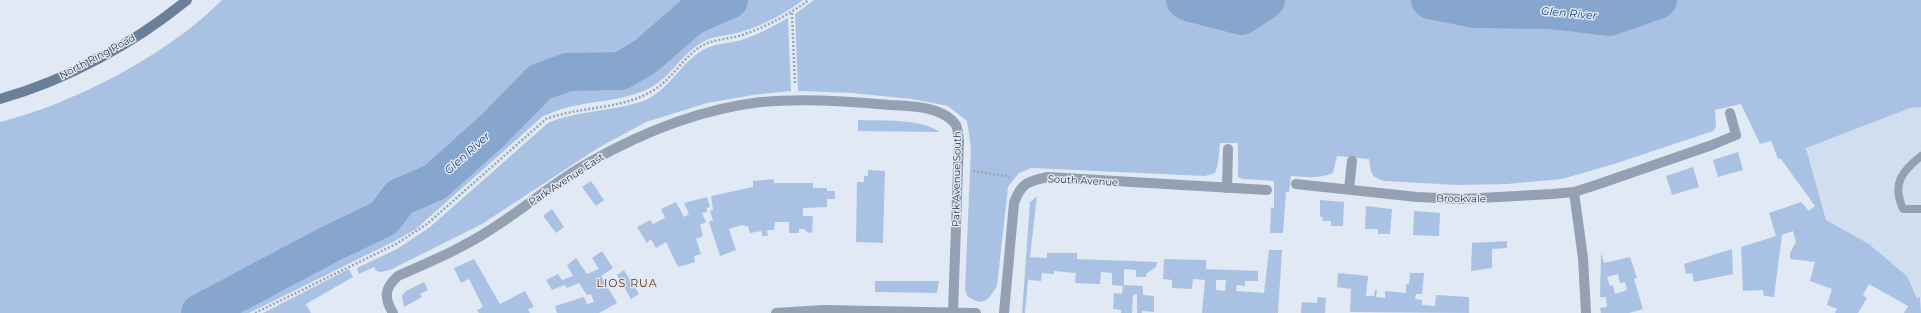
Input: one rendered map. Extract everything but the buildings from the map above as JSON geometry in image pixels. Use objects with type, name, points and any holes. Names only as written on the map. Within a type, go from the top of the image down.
[{"type":"main road","name":"North Ring Road","points":[[0,98],[46,83],[104,55],[146,30],[187,0]]},
{"type":"street","name":"Park Avenue East","points":[[393,313],[386,299],[386,291],[390,283],[398,276],[458,248],[490,230],[587,164],[630,141],[671,124],[722,109],[761,102],[859,102]]},
{"type":"street","name":"Park Avenue South","points":[[859,102],[903,106],[940,112],[950,118],[957,126],[959,140],[953,312]]},
{"type":"street","name":"Brookvale","points":[[1296,184],[1417,197],[1462,199],[1509,198],[1574,192],[1712,145],[1736,135],[1730,112]]},
{"type":"street","points":[[1227,188],[1228,149]]},
{"type":"street","points":[[1349,189],[1352,161]]},
{"type":"street","name":"South Avenue","points":[[1024,185],[1032,180],[1048,177],[1267,190]]},
{"type":"street","points":[[1004,313],[1014,203],[1018,192],[1024,185]]},
{"type":"street","points":[[1574,192],[1583,258],[1586,313]]},
{"type":"street","points":[[776,313],[976,313]]},
{"type":"lane","points":[[1921,156],[1906,168],[1899,183],[1898,197],[1903,209],[1921,209]]},
{"type":"path","points":[[255,313],[396,244],[427,224],[546,119],[564,112],[622,102],[642,96],[655,90],[670,77],[690,55],[704,45],[740,36],[764,27],[792,13],[809,0]]},
{"type":"path","points":[[792,13],[795,91]]},
{"type":"path","points":[[958,171],[980,171],[1006,176],[1024,185]]},
{"type":"shaded area","points":[[222,0],[803,0],[789,10],[758,26],[736,33],[712,38],[703,42],[689,52],[664,78],[650,88],[639,93],[573,106],[542,117],[416,229],[393,242],[249,313],[0,313],[0,122],[58,103],[88,90],[148,58],[200,20]]},
{"type":"shaded area","points":[[814,0],[1921,0],[1921,107],[1910,108],[1806,148],[1826,220],[1869,244],[1907,276],[1917,298],[1920,297],[1921,313],[1904,313],[1908,306],[1869,284],[1863,295],[1867,298],[1858,313],[1835,313],[1837,309],[1827,305],[1832,289],[1810,281],[1815,262],[1790,259],[1790,253],[1796,242],[1793,231],[1782,235],[1774,297],[1764,296],[1763,290],[1743,291],[1741,247],[1776,236],[1769,213],[1801,202],[1809,211],[1815,206],[1781,159],[1778,159],[1771,141],[1760,144],[1741,104],[1715,110],[1716,127],[1713,131],[1614,164],[1562,179],[1507,184],[1457,185],[1385,181],[1376,178],[1372,174],[1369,159],[1337,156],[1333,173],[1317,177],[1291,176],[1289,192],[1286,192],[1283,233],[1270,233],[1271,207],[1274,208],[1274,181],[1243,179],[1238,177],[1238,143],[1220,143],[1218,164],[1215,173],[1205,176],[1031,168],[1019,173],[1008,187],[997,286],[988,299],[981,302],[977,301],[967,296],[965,289],[971,148],[967,121],[948,106],[912,99],[851,93],[798,91],[795,14]]},
{"type":"shaded area","points":[[788,18],[791,91],[753,95],[707,103],[646,122],[598,148],[482,224],[390,270],[381,272],[376,271],[374,267],[359,274],[357,268],[397,249],[430,227],[548,123],[583,113],[631,105],[643,101],[660,91],[688,62],[703,50],[712,46],[747,38]]},
{"type":"shaded area","points":[[1921,107],[1921,300],[1918,298],[1907,276],[1869,244],[1826,220],[1806,147],[1910,108]]},
{"type":"shaded area","points":[[858,120],[911,122],[922,124],[940,132],[858,131]]},
{"type":"shaded area","points":[[1738,152],[1743,170],[1718,177],[1713,160]]},
{"type":"shaded area","points":[[1693,167],[1699,187],[1672,195],[1666,176]]},
{"type":"shaded area","points":[[868,170],[885,171],[883,243],[856,242],[857,182],[864,182],[864,176],[868,176]]},
{"type":"shaded area","points":[[774,179],[774,183],[813,183],[813,188],[827,188],[827,191],[835,191],[835,199],[827,199],[827,207],[803,208],[803,216],[813,216],[812,233],[807,232],[804,229],[799,229],[799,233],[789,233],[789,222],[775,222],[774,230],[767,230],[768,236],[762,236],[762,231],[750,233],[748,227],[742,225],[729,229],[736,250],[720,256],[709,222],[713,220],[710,211],[713,210],[711,196],[753,187],[753,181]]},
{"type":"shaded area","points":[[591,181],[604,200],[596,206],[582,187]]},
{"type":"shaded area","points":[[1037,196],[1030,257],[1047,258],[1047,253],[1077,253],[1077,259],[1157,262],[1156,267],[1146,274],[1146,277],[1136,277],[1136,270],[1124,269],[1124,285],[1143,286],[1143,295],[1154,296],[1154,312],[1142,311],[1142,313],[1137,313],[1137,294],[1133,295],[1132,313],[1121,313],[1121,310],[1113,309],[1114,293],[1122,294],[1123,286],[1112,285],[1112,273],[1101,272],[1100,284],[1098,284],[1075,283],[1076,273],[1054,271],[1054,274],[1042,273],[1041,281],[1028,280],[1025,313],[1022,313],[1030,202]]},
{"type":"shaded area","points":[[707,197],[710,207],[707,208],[707,212],[702,213],[706,222],[700,225],[703,236],[696,239],[701,254],[694,256],[695,262],[678,267],[666,242],[656,248],[651,239],[647,243],[637,227],[650,220],[653,224],[665,218],[661,209],[676,202],[684,217],[689,214],[684,203]]},
{"type":"shaded area","points":[[1320,200],[1344,202],[1343,226],[1331,226],[1331,221],[1322,221],[1323,217],[1320,217]]},
{"type":"shaded area","points":[[1366,206],[1392,209],[1390,234],[1378,234],[1378,229],[1365,229]]},
{"type":"shaded area","points":[[552,209],[564,227],[556,233],[543,216]]},
{"type":"shaded area","points":[[1414,211],[1440,213],[1439,236],[1413,235]]},
{"type":"shaded area","points":[[1507,241],[1507,248],[1492,249],[1492,268],[1471,271],[1472,243]]},
{"type":"shaded area","points":[[1732,249],[1733,274],[1694,282],[1692,273],[1686,274],[1684,264]]},
{"type":"shaded area","points":[[1269,250],[1282,250],[1278,313],[1202,313],[1205,280],[1193,279],[1192,289],[1172,288],[1172,280],[1163,279],[1164,259],[1206,260],[1206,269],[1258,271],[1258,281],[1245,281],[1245,286],[1237,285],[1236,291],[1264,293]],"holes":[[[1216,280],[1226,280],[1225,291],[1216,290]]]},
{"type":"shaded area","points":[[602,251],[613,268],[601,276],[617,303],[599,313],[557,313],[555,306],[584,297],[587,304],[594,302],[591,294],[587,295],[579,283],[567,288],[565,285],[552,290],[546,280],[558,274],[562,280],[573,276],[567,265],[576,258],[587,274],[599,269],[592,258]]},
{"type":"shaded area","points":[[1601,253],[1604,263],[1630,257],[1637,278],[1634,279],[1643,309],[1629,313],[1601,313],[1600,308],[1607,307],[1606,297],[1600,297]],"holes":[[[1618,274],[1620,283],[1625,282],[1627,290],[1615,294],[1613,285],[1610,286],[1607,277]]]},
{"type":"shaded area","points":[[474,259],[500,304],[525,291],[534,307],[528,309],[530,313],[479,313],[477,310],[483,307],[469,279],[461,283],[454,268]]},
{"type":"shaded area","points":[[349,269],[353,277],[306,304],[311,313],[263,313]]},
{"type":"shaded area","points":[[624,270],[639,294],[631,299],[617,275]]},
{"type":"shaded area","points":[[1338,273],[1368,276],[1366,296],[1374,296],[1375,290],[1377,290],[1376,297],[1385,298],[1385,291],[1406,293],[1406,284],[1409,284],[1410,273],[1424,273],[1422,294],[1416,294],[1415,299],[1422,300],[1422,305],[1435,306],[1436,295],[1469,297],[1469,313],[1350,312],[1351,289],[1337,287]]},
{"type":"shaded area","points":[[875,281],[939,281],[937,293],[875,292]]},
{"type":"shaded area","points":[[424,282],[428,290],[420,294],[422,297],[404,307],[402,296],[406,291]]},
{"type":"shaded area","points":[[1318,297],[1326,298],[1325,313],[1301,313],[1302,302],[1317,303]]},
{"type":"waterway","name":"Glen River","points":[[200,313],[330,244],[384,218],[400,197],[435,182],[493,130],[540,82],[568,72],[621,71],[646,56],[692,16],[729,0]]},
{"type":"waterway","name":"Glen River","points":[[1185,0],[1242,16],[1266,0]]},
{"type":"waterway","name":"Glen River","points":[[1430,0],[1475,9],[1550,10],[1609,17],[1658,0]]},
{"type":"district","name":"LIOS RUA","points":[[627,283]]}]
